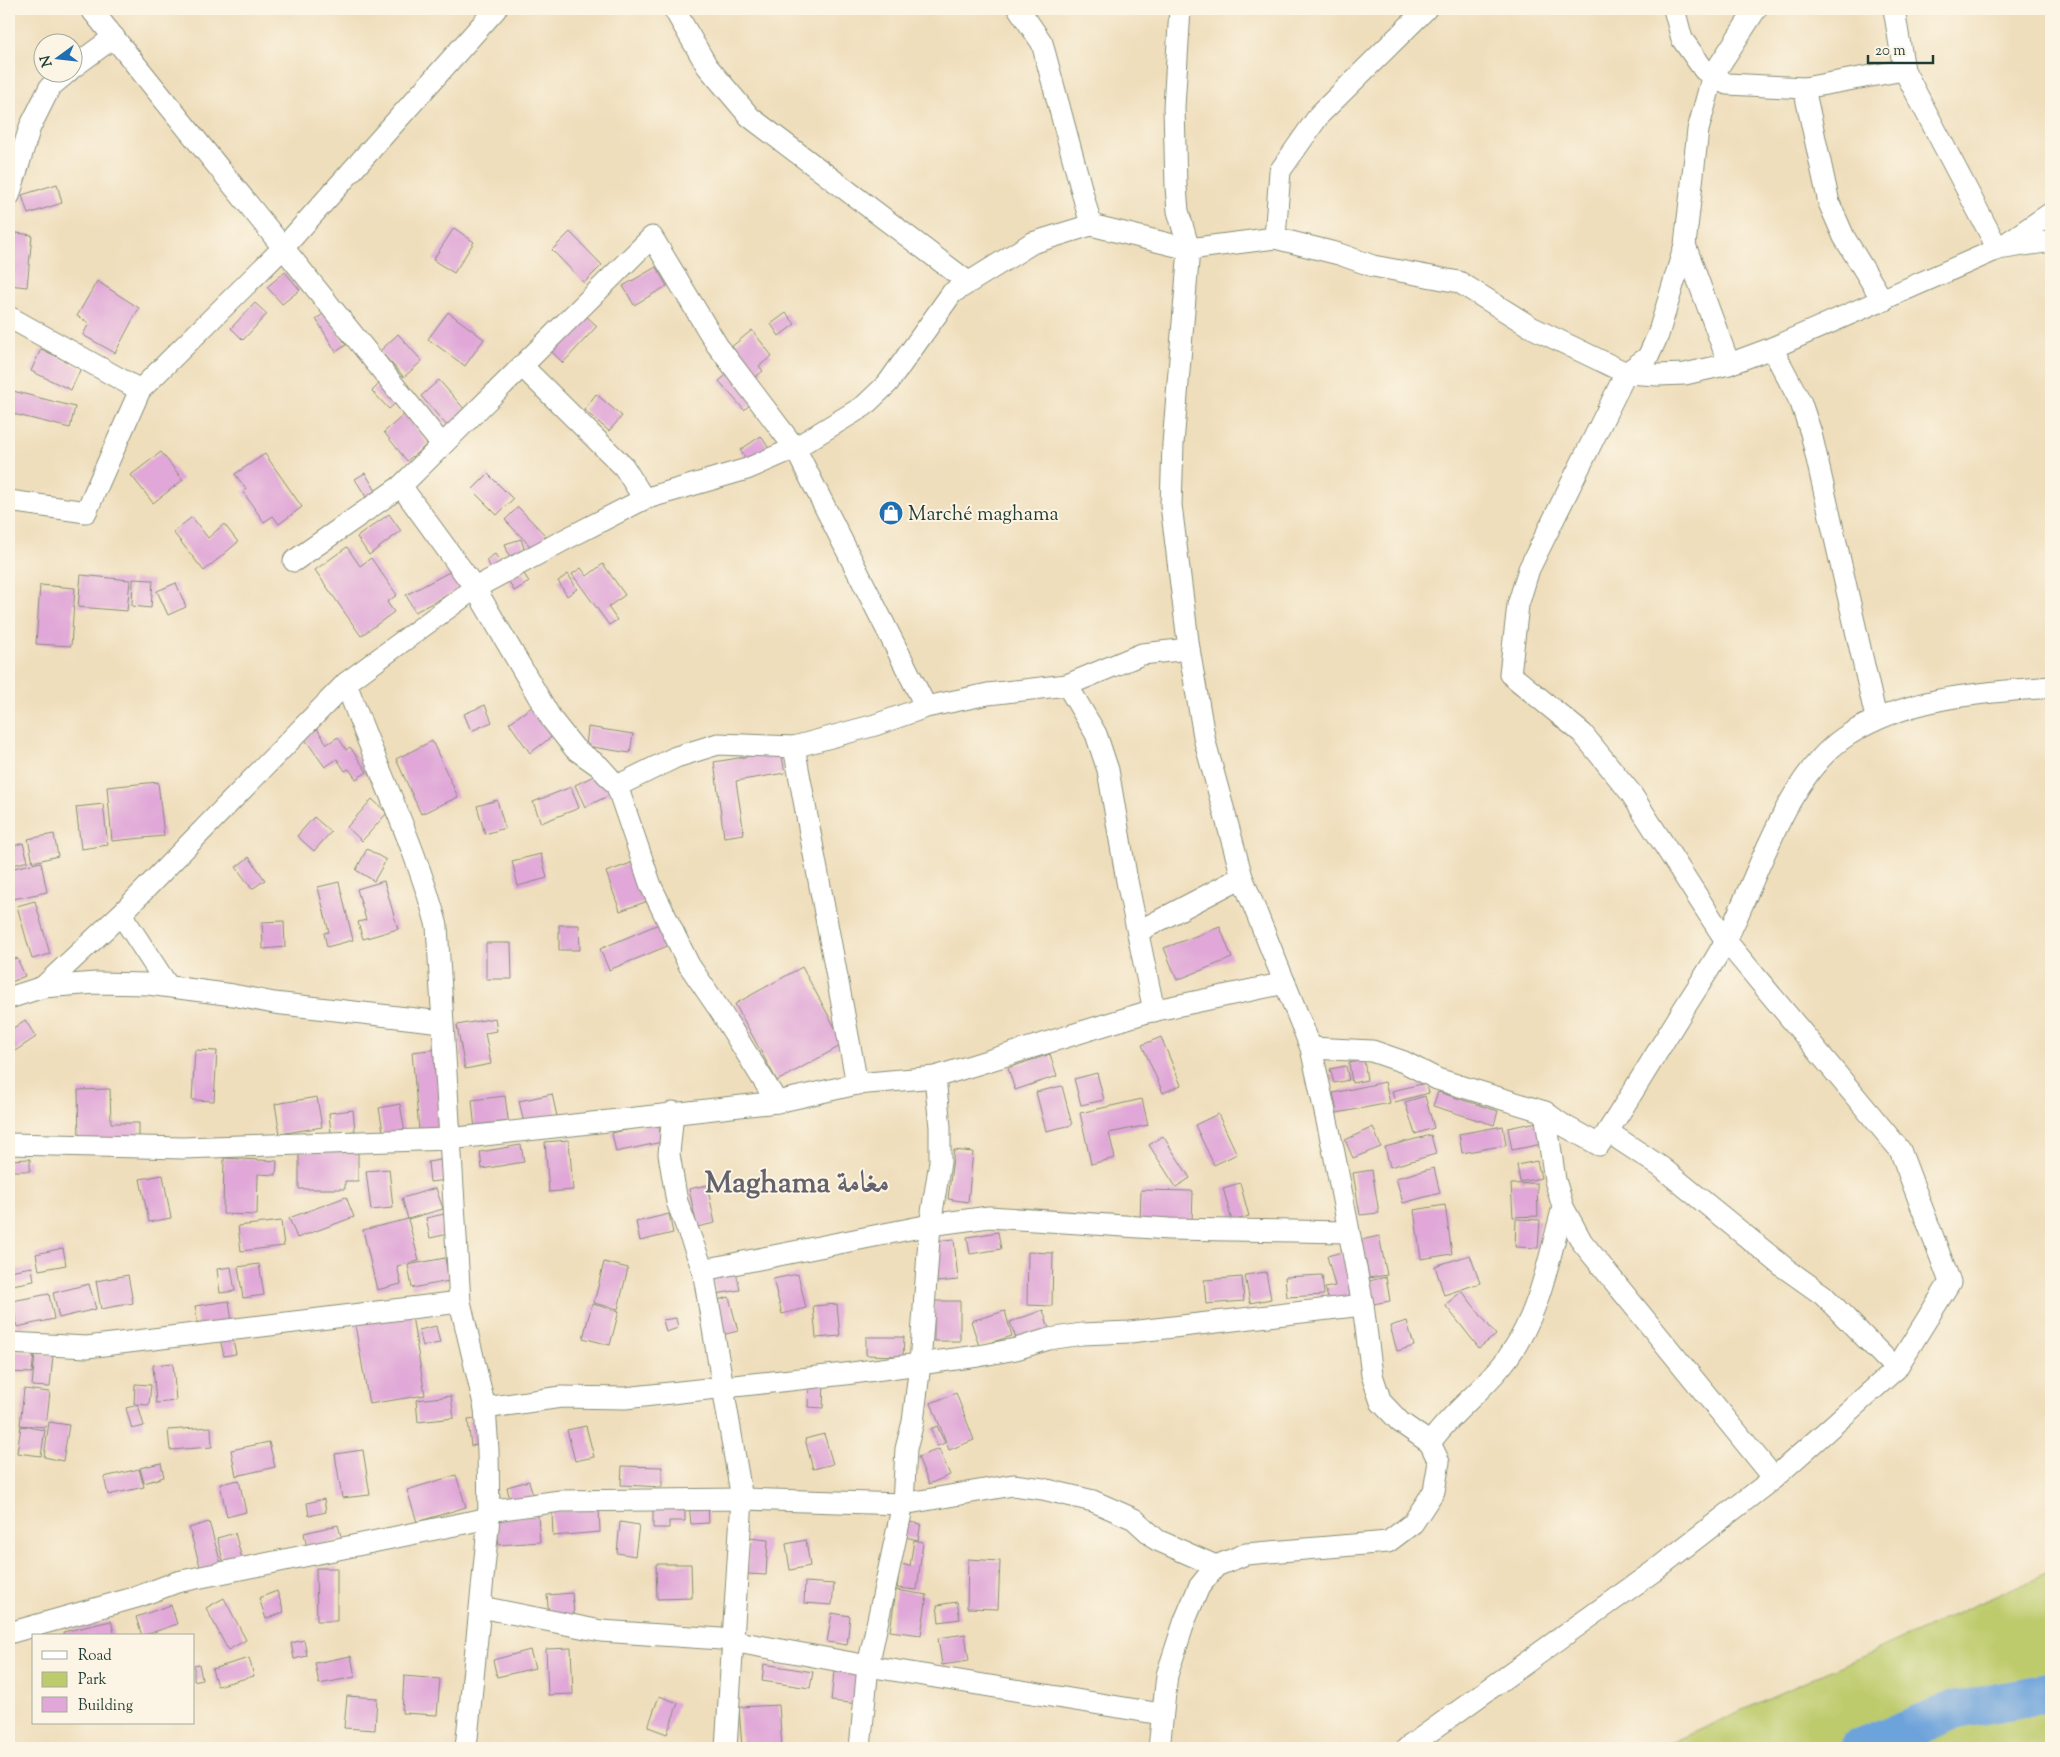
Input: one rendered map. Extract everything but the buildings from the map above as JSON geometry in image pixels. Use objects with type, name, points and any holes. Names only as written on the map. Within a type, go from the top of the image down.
[{"type":"street","points":[[91,9],[284,246],[442,445]]},
{"type":"street","points":[[9,501],[86,512],[140,390],[284,246],[496,9]]},
{"type":"street","points":[[674,9],[708,66],[750,117],[968,282]]},
{"type":"street","points":[[1020,9],[1042,43],[1091,225]]},
{"type":"street","points":[[1159,1748],[1161,1714],[1167,1675],[1185,1620],[1199,1587],[1216,1566],[1246,1554],[1388,1542],[1413,1523],[1434,1491],[1439,1462],[1430,1443],[1400,1422],[1382,1402],[1372,1375],[1363,1305],[1334,1153],[1311,1048],[1242,877],[1205,742],[1189,648],[1172,505],[1173,444],[1189,249],[1178,211],[1176,177],[1174,107],[1180,9]]},
{"type":"street","points":[[1275,238],[1280,171],[1320,114],[1426,9]]},
{"type":"street","points":[[1674,9],[1682,39],[1704,70],[1727,84],[1804,88],[1904,70]]},
{"type":"street","points":[[1407,1748],[1654,1571],[1774,1478],[1896,1369],[1950,1282],[1900,1150],[1726,941],[1630,792],[1582,733],[1510,674],[1518,605],[1529,569],[1626,373],[1648,356],[1658,336],[1685,245],[1698,130],[1713,75],[1756,9]]},
{"type":"street","points":[[1894,9],[1904,70],[1998,249]]},
{"type":"street","points":[[82,61],[114,37]]},
{"type":"street","points":[[9,196],[30,127],[50,87],[56,82]]},
{"type":"street","points":[[1804,88],[1829,203],[1844,237],[1884,301]]},
{"type":"street","points":[[43,987],[121,914],[346,683],[475,588],[644,499],[747,469],[795,448],[864,406],[888,383],[952,293],[1032,243],[1091,225],[1189,249],[1275,238],[1339,254],[1373,266],[1459,282],[1531,327],[1626,373],[1685,374],[1729,364],[1884,301],[1998,249],[2051,213]]},
{"type":"street","points":[[294,561],[400,486],[652,237],[717,345],[795,448],[926,707]]},
{"type":"street","points":[[1998,249],[2051,241]]},
{"type":"street","points":[[1685,245],[1729,364]]},
{"type":"street","points":[[9,317],[140,390]]},
{"type":"street","points":[[1772,348],[1801,403],[1812,433],[1876,718]]},
{"type":"street","points":[[522,366],[624,467],[644,499]]},
{"type":"street","points":[[400,486],[475,588],[552,720],[575,749],[600,766],[616,786],[651,886],[689,965],[719,1008],[777,1102]]},
{"type":"street","points":[[616,786],[676,757],[718,744],[794,747],[875,725],[926,707],[988,694],[1067,685],[1142,654],[1189,648]]},
{"type":"street","points":[[346,683],[366,739],[427,888],[437,926],[460,1302],[485,1408],[489,1514],[482,1607],[466,1748]]},
{"type":"street","points":[[1067,685],[1096,734],[1108,770],[1127,881],[1139,930],[1154,1011]]},
{"type":"street","points":[[1311,1048],[1372,1051],[1404,1062],[1437,1079],[1545,1112],[1563,1125],[1599,1145],[1726,941],[1792,798],[1814,765],[1846,736],[1876,718],[1914,705],[1958,695],[2051,687]]},
{"type":"street","points":[[794,747],[857,1084]]},
{"type":"street","points":[[1139,930],[1242,877]]},
{"type":"street","points":[[121,914],[168,986]]},
{"type":"street","points":[[9,998],[43,987],[96,982],[168,986],[233,994],[274,1003],[442,1022]]},
{"type":"street","points":[[9,1144],[183,1148],[449,1139],[673,1112],[777,1102],[857,1084],[935,1078],[1154,1011],[1285,983]]},
{"type":"street","points":[[860,1748],[868,1666],[903,1504],[906,1449],[913,1422],[920,1364],[930,1225],[940,1162],[940,1126],[935,1078]]},
{"type":"street","points":[[673,1112],[669,1154],[677,1202],[703,1270],[742,1499],[726,1748]]},
{"type":"street","points":[[1545,1112],[1555,1180],[1563,1206],[1582,1242],[1774,1478]]},
{"type":"street","points":[[1608,1132],[1661,1167],[1785,1268],[1823,1295],[1896,1369]]},
{"type":"street","points":[[1430,1443],[1445,1422],[1483,1386],[1508,1357],[1525,1332],[1540,1291],[1563,1206]]},
{"type":"street","points":[[703,1270],[930,1225],[989,1217],[1169,1229],[1348,1232]]},
{"type":"street","points":[[9,1343],[87,1347],[460,1302]]},
{"type":"street","points":[[485,1408],[561,1397],[624,1398],[920,1364],[1016,1349],[1049,1339],[1082,1334],[1130,1332],[1363,1305]]},
{"type":"street","points":[[9,1633],[137,1597],[177,1582],[489,1514],[560,1501],[742,1499],[903,1504],[1013,1485],[1043,1489],[1093,1501],[1134,1519],[1157,1540],[1216,1566]]},
{"type":"street","points":[[482,1607],[601,1631],[732,1641],[868,1666],[1161,1714]]},
{"type":"green space","points":[[2051,1571],[2051,1748],[1659,1748]]},
{"type":"waterway","points":[[1859,1748],[1956,1710],[2051,1692]]},
{"type":"place","name":"Marché maghama","points":[[891,513]]},
{"type":"district","name":"Maghama مغامة","points":[[797,1182]]}]
